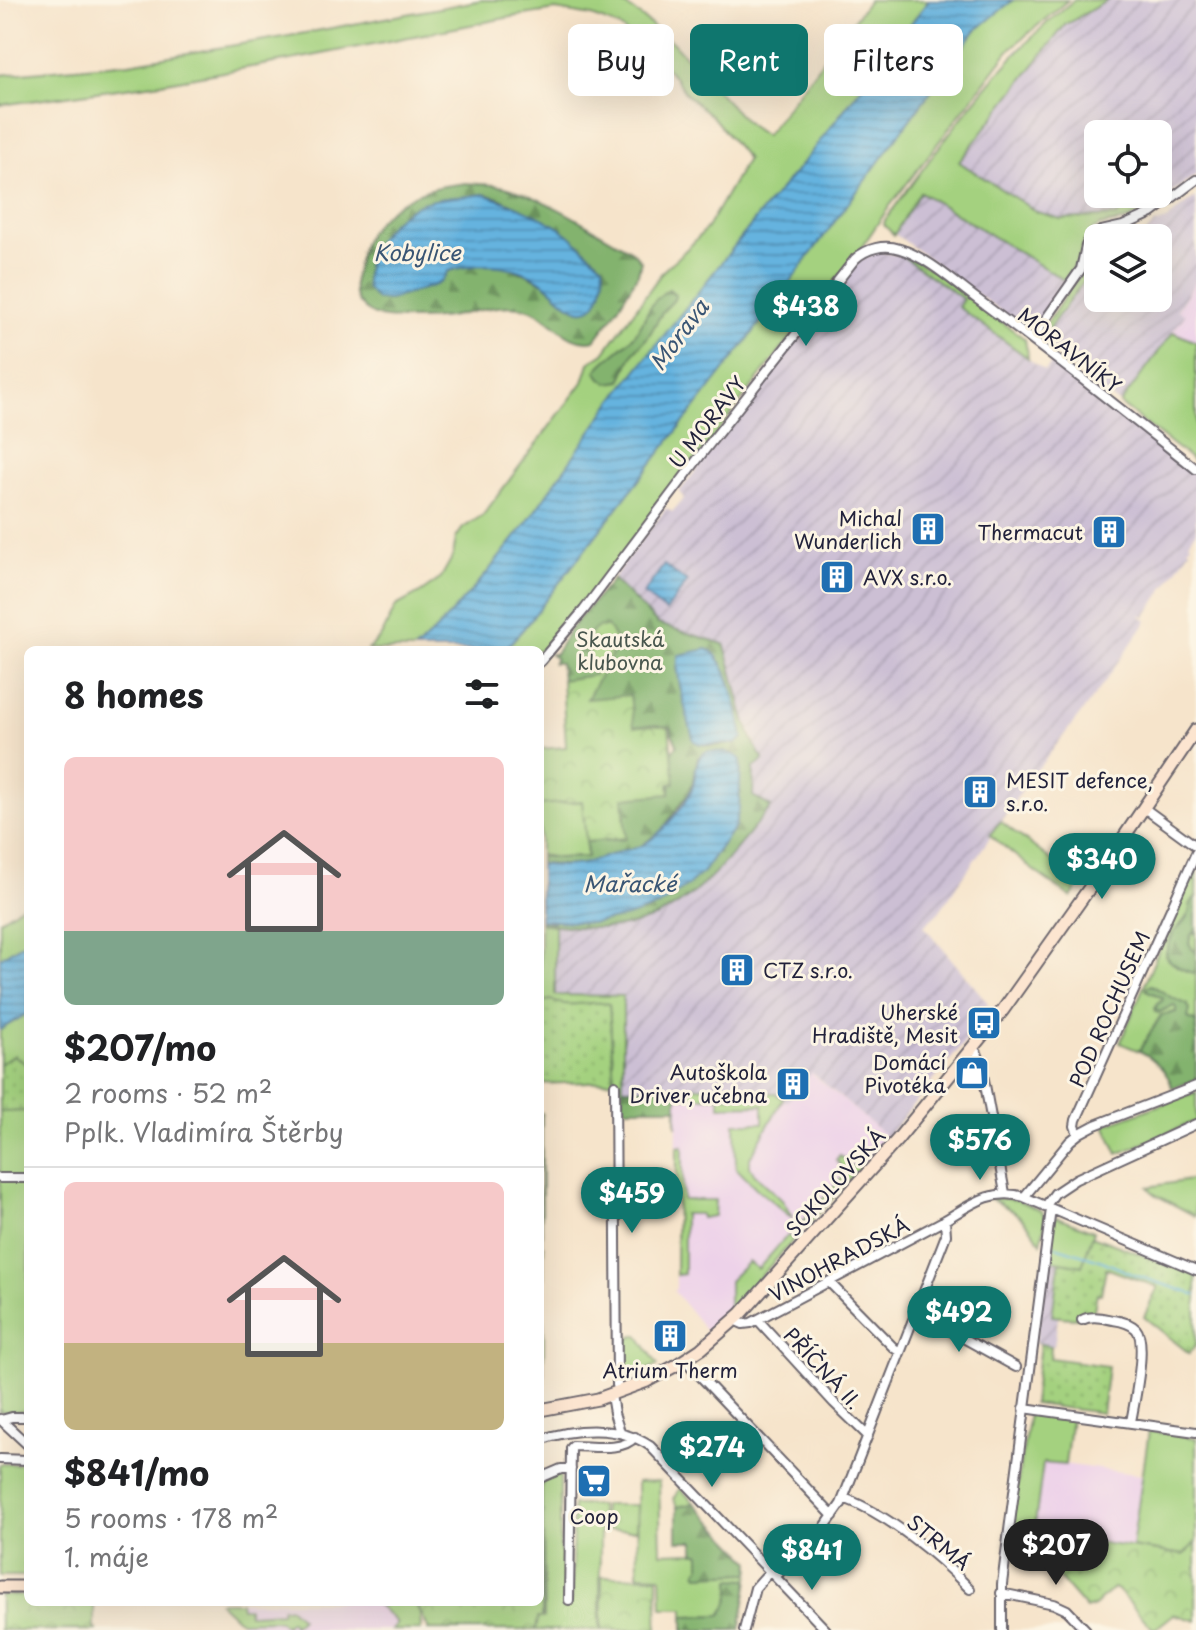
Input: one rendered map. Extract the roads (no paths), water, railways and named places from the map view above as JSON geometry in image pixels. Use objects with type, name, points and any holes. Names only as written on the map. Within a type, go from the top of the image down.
[{"type":"main road","name":"SOKOLOVSKÁ","points":[[544,1409],[615,1394],[658,1375],[709,1343],[734,1320],[888,1150],[973,1049],[1010,1001],[1196,730]]},
{"type":"main road","points":[[0,1587],[24,1587]]},
{"type":"street","points":[[1032,339],[1081,269],[1090,238],[1152,213],[1196,180]]},
{"type":"street","name":"U MORAVY","points":[[544,657],[584,610],[855,259],[869,250],[886,247],[900,249],[922,259]]},
{"type":"street","name":"MORAVNÍKY","points":[[922,259],[1032,339],[1196,469]]},
{"type":"street","points":[[1144,808],[1196,846]]},
{"type":"street","name":"POD ROCHUSEM","points":[[1078,1134],[1076,1120],[1196,853]]},
{"type":"street","points":[[973,1049],[981,1063],[1005,1193],[1024,1197],[1196,1270]]},
{"type":"street","points":[[615,1085],[617,1385],[614,1413],[620,1432]]},
{"type":"street","name":"POD ROCHUSEM","points":[[1024,1197],[1078,1134],[1196,1086]]},
{"type":"street","points":[[1002,1630],[1001,1593],[1048,1208],[1055,1193],[1076,1179],[1196,1124]]},
{"type":"street","points":[[0,1178],[24,1178]]},
{"type":"street","name":"VINOHRADSKÁ","points":[[734,1320],[748,1324],[759,1322],[981,1199],[1005,1193]]},
{"type":"street","points":[[744,1630],[755,1588],[809,1545],[844,1498],[946,1235],[945,1220]]},
{"type":"street","points":[[829,1282],[900,1352]]},
{"type":"street","points":[[916,1312],[1016,1367]]},
{"type":"street","points":[[1082,1320],[1090,1317],[1122,1322],[1135,1328],[1140,1336],[1142,1348],[1131,1422]]},
{"type":"street","name":"PŘÍČNÁ II.","points":[[759,1322],[868,1436]]},
{"type":"street","points":[[685,1360],[833,1516]]},
{"type":"street","points":[[1024,1408],[1196,1432]]},
{"type":"street","points":[[1,1420],[24,1417]]},
{"type":"street","points":[[1,1420],[24,1441]]},
{"type":"street","points":[[544,1439],[572,1433],[620,1432],[650,1446],[826,1630]]},
{"type":"street","points":[[569,1600],[571,1448],[622,1446],[635,1437]]},
{"type":"street","points":[[0,1459],[24,1460]]},
{"type":"street","points":[[544,1476],[561,1469],[571,1469]]},
{"type":"street","name":"STRMÁ","points":[[844,1498],[896,1527],[951,1569],[970,1589]]},
{"type":"street","points":[[1001,1593],[1054,1604],[1067,1610],[1086,1630]]},
{"type":"street","points":[[812,1630],[818,1622]]},
{"type":"water","points":[[929,0],[1013,0],[975,31],[963,47],[963,24],[910,24]]},
{"type":"water","name":"Morava","points":[[855,96],[927,96],[746,342],[508,646],[419,646],[482,579],[526,524],[613,400]]},
{"type":"water","name":"Kobylice","points":[[483,194],[550,222],[603,265],[603,286],[598,301],[588,309],[577,309],[527,273],[488,265],[448,271],[435,285],[389,300],[376,299],[367,289],[367,265],[371,254],[383,233],[400,216],[428,201]]},
{"type":"water","points":[[664,565],[687,582],[666,611],[643,594]]},
{"type":"water","points":[[707,649],[721,663],[732,688],[743,738],[735,744],[700,744],[694,741],[682,697],[679,655]]},
{"type":"water","name":"Mařacké","points":[[708,751],[730,753],[741,760],[735,826],[702,873],[658,906],[627,917],[593,923],[544,920],[544,864],[581,864],[643,845],[684,804],[703,754]]},
{"type":"water","points":[[24,943],[24,1015],[0,1030],[0,958]]},
{"type":"waterway","points":[[1052,1245],[1196,1295]]},
{"type":"place","name":"Michal Wunderlich","points":[[928,529]]},
{"type":"place","name":"Thermacut","points":[[1109,532]]},
{"type":"place","name":"AVX s.r.o.","points":[[837,577]]},
{"type":"place","name":"MESIT defence, s.r.o.","points":[[980,792]]},
{"type":"place","name":"CTZ s.r.o.","points":[[737,970]]},
{"type":"place","name":"Uherské Hradiště, Mesit","points":[[984,1023]]},
{"type":"place","name":"Domácí Pivotéka","points":[[972,1073]]},
{"type":"place","name":"Autoškola Driver, učebna","points":[[793,1084]]},
{"type":"place","name":"Atrium Therm","points":[[670,1336]]},
{"type":"place","name":"Coop","points":[[594,1481]]},
{"type":"park label","name":"Skautská klubovna","points":[[620,650]]}]
